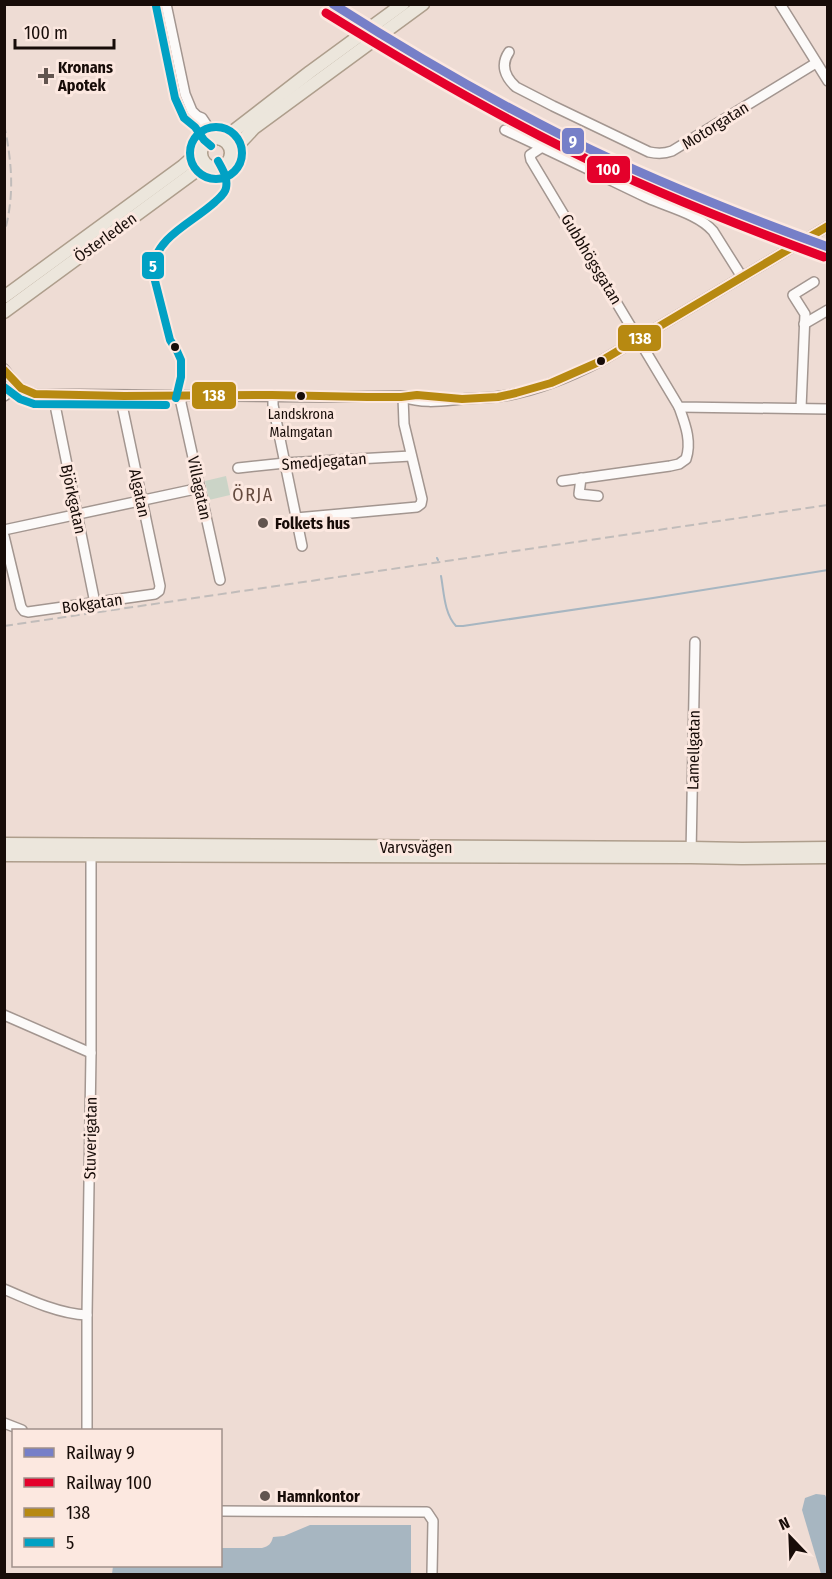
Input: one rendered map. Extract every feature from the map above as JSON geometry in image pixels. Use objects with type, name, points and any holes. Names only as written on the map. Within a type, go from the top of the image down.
[{"type":"main road","points":[[403,4],[229,135],[220,139],[210,139],[202,147],[202,158],[208,166],[221,167],[254,128],[423,4]]},
{"type":"main road","points":[[220,139],[229,146],[231,155]]},
{"type":"main road","name":"Österleden","points":[[4,297],[183,166],[202,147]]},
{"type":"main road","name":"Österleden","points":[[4,312],[196,171],[208,166]]},
{"type":"main road","name":"Varvsvägen","points":[[4,844],[91,850]]},
{"type":"main road","name":"Varvsvägen","points":[[4,855],[91,850],[691,852],[828,848]]},
{"type":"main road","name":"Varvsvägen","points":[[691,852],[742,858],[828,857]]},
{"type":"street","points":[[166,4],[185,94],[190,107],[220,139]]},
{"type":"street","points":[[780,4],[828,81]]},
{"type":"street","name":"Motorgatan","points":[[509,52],[504,58],[504,67],[516,87],[602,130],[657,154],[672,151],[816,63]]},
{"type":"street","points":[[197,116],[196,122],[202,135],[202,147]]},
{"type":"street","points":[[505,130],[708,225],[742,277]]},
{"type":"street","name":"Gubbhögsgatan","points":[[542,147],[530,155],[531,160],[679,407],[689,443],[686,459],[679,464],[568,478]]},
{"type":"street","points":[[4,369],[18,386],[29,393],[55,395],[403,397],[415,395],[462,399],[509,395],[538,388],[571,376],[601,361],[828,226]]},
{"type":"street","points":[[801,408],[805,314],[793,295],[814,282]]},
{"type":"street","points":[[804,324],[828,310]]},
{"type":"street","points":[[4,396],[18,386]]},
{"type":"street","name":"Björkgatan","points":[[55,395],[55,405],[95,603]]},
{"type":"street","name":"Algatan","points":[[121,395],[160,586],[159,591]]},
{"type":"street","name":"Villagatan","points":[[182,395],[220,580]]},
{"type":"street","points":[[273,395],[273,405],[302,546]]},
{"type":"street","points":[[296,518],[417,507],[421,504],[422,499],[404,424],[403,397]]},
{"type":"street","points":[[679,407],[828,409]]},
{"type":"street","name":"Smedjegatan","points":[[238,468],[411,456]]},
{"type":"street","points":[[581,478],[579,494],[598,496]]},
{"type":"street","points":[[4,530],[200,488]]},
{"type":"street","name":"Bokgatan","points":[[4,536],[21,607],[24,611],[95,603],[155,594],[159,591]]},
{"type":"street","name":"Lamellgatan","points":[[691,852],[695,642]]},
{"type":"street","name":"Stuverigatan","points":[[87,1429],[91,850]]},
{"type":"street","points":[[4,1016],[91,1053]]},
{"type":"street","points":[[4,1289],[63,1311],[76,1315],[87,1315]]},
{"type":"street","points":[[222,1511],[427,1512],[434,1521],[432,1575]]},
{"type":"shaded area","points":[[226,476],[230,495],[209,500],[205,481]]},
{"type":"shaded area","points":[[816,1494],[825,1495],[827,1499],[827,1574],[821,1574],[802,1510],[805,1498]]},
{"type":"shaded area","points":[[310,1525],[411,1525],[411,1574],[112,1574],[113,1567],[222,1567],[222,1548],[262,1548],[269,1544],[273,1537],[284,1536]]},
{"type":"waterway","points":[[441,576],[449,615],[456,626],[463,626],[828,570]]},
{"type":"railway","points":[[4,124],[11,179],[10,206],[4,234]]},
{"type":"railway","points":[[4,626],[828,505]]},
{"type":"rail line","name":"9","points":[[333,4],[450,75],[571,140],[698,197],[828,247]]},
{"type":"rail line","name":"100","points":[[326,13],[506,118],[568,150],[695,207],[824,257]]},
{"type":"transit line","name":"5","points":[[156,6],[175,98],[184,118],[211,146]]},
{"type":"transit line","name":"5","points":[[216,127],[226,129],[234,135],[240,143],[242,153],[240,163],[234,171],[226,177],[216,179],[206,177],[198,171],[192,163],[190,153],[192,143],[198,135],[206,129],[216,127]]},
{"type":"transit line","name":"5","points":[[176,398],[181,377],[181,360],[170,340],[152,269],[155,258],[168,239],[206,210],[224,192],[226,177],[218,161]]},
{"type":"transit line","name":"138","points":[[4,370],[21,388],[35,394],[367,397],[417,395],[462,399],[498,397],[551,383],[601,361],[828,226]]},
{"type":"transit line","name":"5","points":[[4,387],[20,399],[34,404],[166,405]]},
{"type":"place","name":"Kronans Apotek","points":[[46,76]]},
{"type":"place","name":"Landskrona Malmgatan","points":[[301,396]]},
{"type":"place","name":"Folkets hus","points":[[263,523]]},
{"type":"place","name":"Hamnkontor","points":[[265,1496]]},
{"type":"district","name":"ÖRJA","points":[[253,495]]}]
